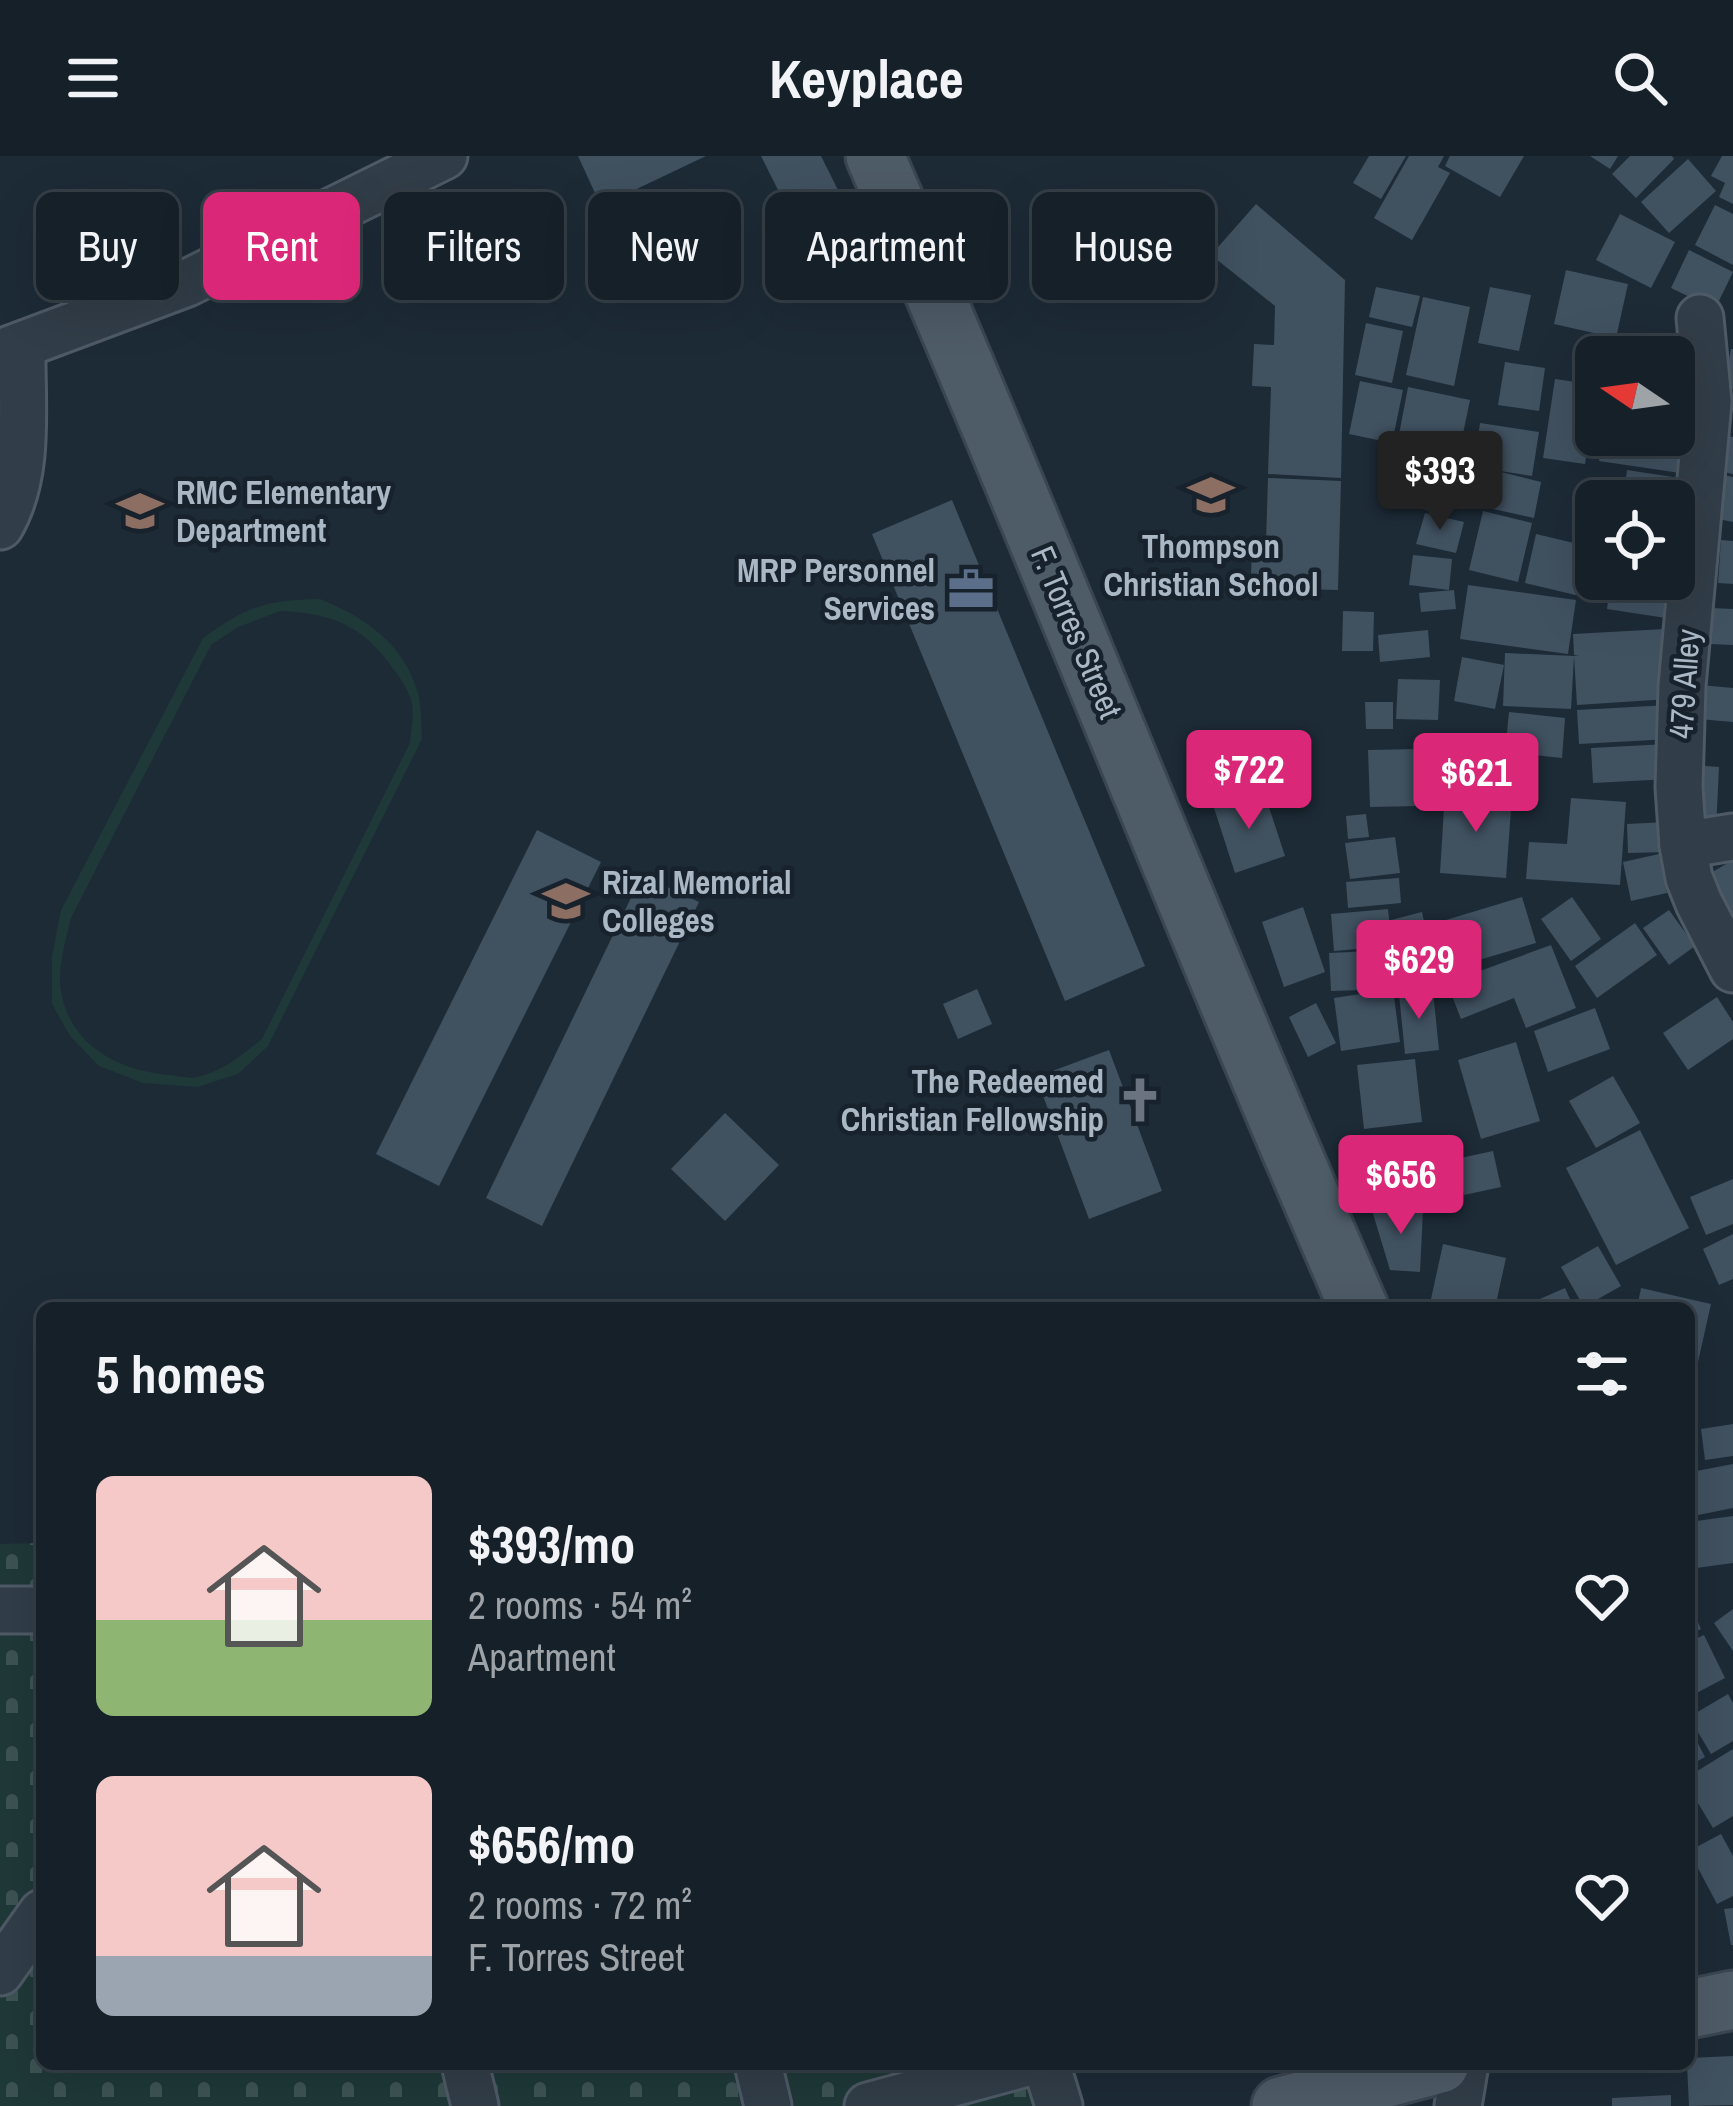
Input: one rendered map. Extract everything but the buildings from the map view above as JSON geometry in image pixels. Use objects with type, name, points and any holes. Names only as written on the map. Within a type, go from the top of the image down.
[{"type":"main road","name":"F. Torres Street","points":[[875,156],[962,353],[1216,975],[1356,1302]]},
{"type":"main road","points":[[1281,2106],[1404,2070]]},
{"type":"street","points":[[0,526],[17,485],[21,451],[11,349],[187,283],[444,156]]},
{"type":"street","name":"479 Alley","points":[[1700,318],[1708,402],[1682,686],[1678,787],[1689,878],[1733,969]]},
{"type":"street","points":[[1683,845],[1733,837]]},
{"type":"street","points":[[0,1610],[36,1610]]},
{"type":"street","points":[[0,1972],[36,1921]]},
{"type":"street","points":[[466,2070],[475,2106]]},
{"type":"street","points":[[759,2070],[768,2106]]},
{"type":"street","points":[[868,2106],[1001,2070]]},
{"type":"street","points":[[1048,2070],[1059,2106]]},
{"type":"street","points":[[1459,2106],[1465,2070]]},
{"type":"green space","points":[[320,599],[336,606],[391,645],[417,690],[422,739],[268,1046],[238,1074],[197,1087],[143,1083],[99,1066],[70,1036],[52,1004],[52,956],[61,910],[203,638],[258,607]],"holes":[[[280,611],[345,625],[383,655],[411,700],[410,743],[262,1039],[224,1067],[198,1077],[152,1073],[119,1063],[79,1033],[63,1001],[60,970],[71,918],[211,645],[238,627]]]},
{"type":"green space","points":[[36,1543],[36,2070],[1076,2070],[1085,2104],[0,2106],[0,1544]]},
{"type":"place","name":"Thompson Christian School","points":[[1211,495]]},
{"type":"place","name":"RMC Elementary Department","points":[[140,511]]},
{"type":"place","name":"MRP Personnel Services","points":[[971,589]]},
{"type":"place","name":"Rizal Memorial Colleges","points":[[566,901]]},
{"type":"place","name":"The Redeemed Christian Fellowship","points":[[1140,1100]]}]
